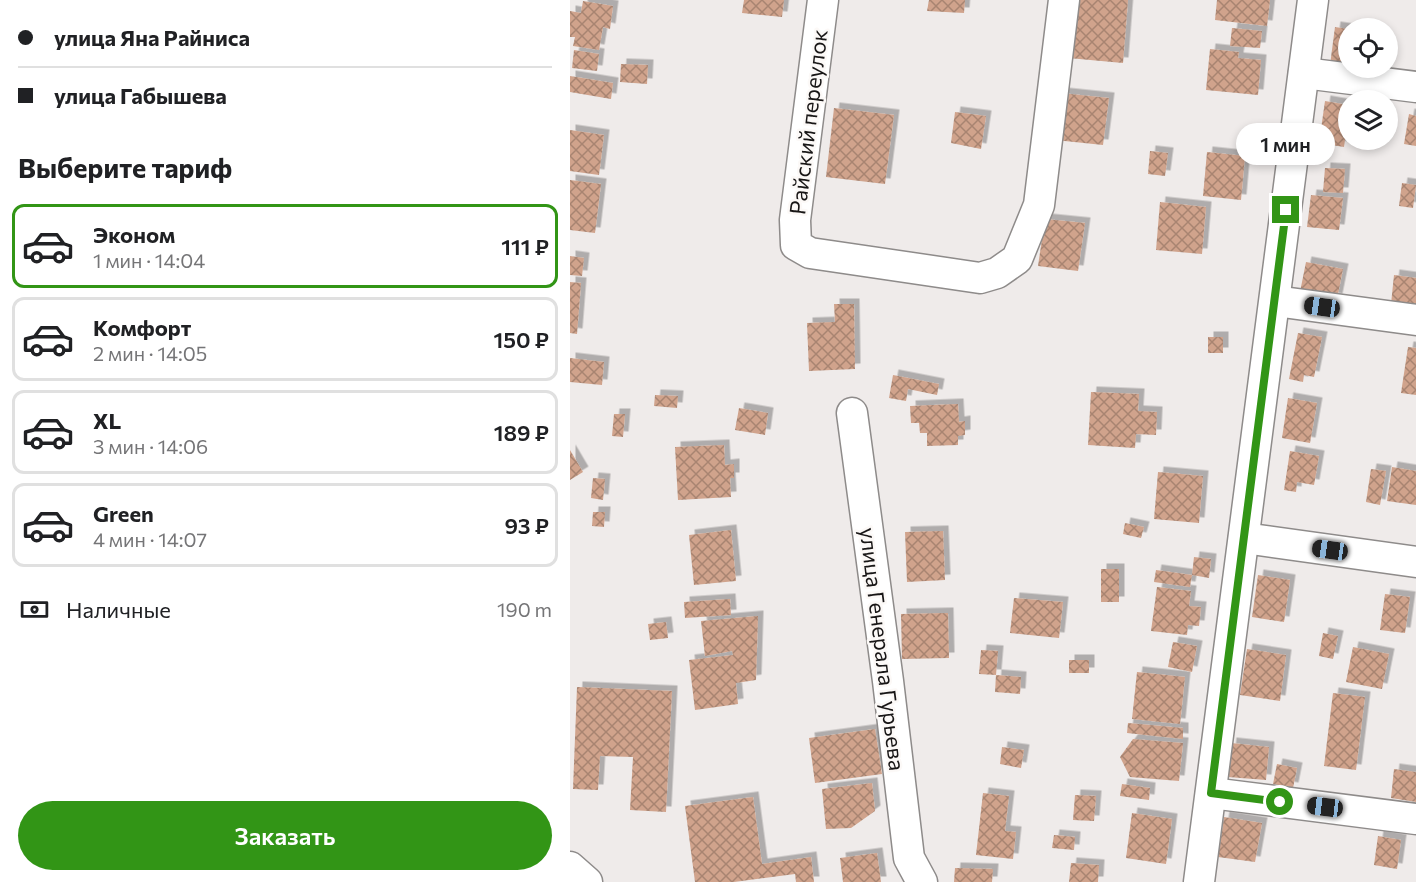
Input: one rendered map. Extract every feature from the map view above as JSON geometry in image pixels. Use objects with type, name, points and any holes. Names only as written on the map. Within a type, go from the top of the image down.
[{"type":"street","name":"Райский переулок","points":[[823,0],[795,220],[796,245],[810,253],[980,278],[997,273],[1017,259],[1039,205],[1064,0]]},
{"type":"street","points":[[1199,882],[1313,0]]},
{"type":"street","points":[[1304,73],[1416,87]]},
{"type":"street","points":[[1275,301],[1416,320]]},
{"type":"street","name":"улица Генерала Гурьева","points":[[852,412],[909,858],[922,882]]},
{"type":"street","points":[[1244,538],[1416,562]]},
{"type":"street","points":[[1211,793],[1416,819]]},
{"type":"street","points":[[570,867],[587,882]]},
{"type":"building","points":[[744,0],[784,0],[782,17],[742,13]]},
{"type":"building","points":[[929,0],[965,0],[964,13],[927,11]]},
{"type":"building","points":[[1074,0],[1128,0],[1123,63],[1068,58]]},
{"type":"building","points":[[1217,0],[1270,0],[1267,26],[1215,20]]},
{"type":"building","points":[[583,1],[613,6],[610,29],[603,27],[599,50],[573,46],[575,37],[570,37],[570,11],[581,13]]},
{"type":"building","points":[[1335,27],[1338,27],[1338,66],[1330,65]]},
{"type":"building","points":[[1232,28],[1262,31],[1260,48],[1230,46]]},
{"type":"building","points":[[1210,49],[1239,52],[1238,58],[1261,60],[1258,95],[1206,90]]},
{"type":"building","points":[[574,50],[599,54],[597,71],[572,68]]},
{"type":"building","points":[[621,64],[648,65],[647,84],[620,82]]},
{"type":"building","points":[[570,76],[613,83],[611,99],[570,92]]},
{"type":"building","points":[[1061,93],[1109,98],[1103,145],[1055,140]]},
{"type":"building","points":[[1325,101],[1338,103],[1338,146],[1319,143]]},
{"type":"building","points":[[834,108],[894,115],[885,184],[826,177]]},
{"type":"building","points":[[955,112],[986,116],[981,149],[951,143]]},
{"type":"building","points":[[1409,114],[1416,116],[1416,146],[1404,144]]},
{"type":"building","points":[[570,130],[604,135],[599,175],[570,171]]},
{"type":"building","points":[[1150,151],[1168,153],[1165,176],[1148,174]]},
{"type":"building","points":[[1207,152],[1245,156],[1241,200],[1203,196]]},
{"type":"building","points":[[1325,168],[1345,169],[1343,193],[1323,192]]},
{"type":"building","points":[[570,180],[601,184],[595,233],[570,230]]},
{"type":"building","points":[[1402,183],[1416,185],[1413,208],[1399,206]]},
{"type":"building","points":[[1311,195],[1343,198],[1339,230],[1307,227]]},
{"type":"building","points":[[1160,202],[1206,207],[1202,254],[1156,250]]},
{"type":"building","points":[[1045,219],[1085,223],[1078,271],[1038,266]]},
{"type":"building","points":[[570,256],[584,258],[582,276],[570,275]]},
{"type":"building","points":[[1306,262],[1343,269],[1337,299],[1300,292]]},
{"type":"building","points":[[1394,275],[1416,278],[1416,307],[1391,304]]},
{"type":"building","points":[[570,282],[581,283],[577,334],[570,333]]},
{"type":"building","points":[[834,304],[854,304],[855,369],[809,371],[807,323],[835,322]]},
{"type":"building","points":[[1298,333],[1322,337],[1314,377],[1304,375],[1303,382],[1289,379]]},
{"type":"building","points":[[1208,337],[1223,337],[1223,353],[1208,353]]},
{"type":"building","points":[[1408,347],[1416,348],[1416,395],[1401,393]]},
{"type":"building","points":[[570,358],[604,362],[602,385],[570,382]]},
{"type":"building","points":[[893,375],[939,384],[937,395],[908,389],[906,401],[889,398]]},
{"type":"building","points":[[1091,392],[1139,394],[1138,411],[1157,412],[1156,435],[1136,434],[1135,448],[1088,445]]},
{"type":"building","points":[[655,395],[678,396],[677,408],[654,406]]},
{"type":"building","points":[[1288,398],[1317,403],[1310,443],[1282,438]]},
{"type":"building","points":[[958,404],[959,422],[965,421],[965,435],[958,436],[958,445],[927,446],[927,433],[920,433],[919,423],[911,423],[910,406]]},
{"type":"building","points":[[739,408],[768,413],[765,435],[735,430]]},
{"type":"building","points":[[614,414],[625,414],[623,437],[612,436]]},
{"type":"building","points":[[724,445],[725,465],[734,464],[734,478],[730,478],[731,497],[678,500],[675,447]]},
{"type":"building","points":[[570,450],[583,472],[570,480]]},
{"type":"building","points":[[1290,451],[1319,456],[1314,485],[1297,482],[1296,492],[1284,490]]},
{"type":"building","points":[[1392,467],[1416,471],[1416,505],[1387,501]]},
{"type":"building","points":[[1371,469],[1386,471],[1380,505],[1366,502]]},
{"type":"building","points":[[1158,472],[1203,476],[1199,523],[1154,519]]},
{"type":"building","points":[[593,478],[605,479],[603,500],[591,498]]},
{"type":"building","points":[[593,512],[605,512],[604,527],[592,526]]},
{"type":"building","points":[[1125,523],[1144,527],[1141,538],[1123,534]]},
{"type":"building","points":[[731,530],[736,581],[694,585],[689,535]]},
{"type":"building","points":[[943,531],[945,580],[907,582],[905,532]]},
{"type":"building","points":[[1194,557],[1211,559],[1209,578],[1192,575]]},
{"type":"building","points":[[1101,569],[1119,569],[1119,602],[1101,602]]},
{"type":"building","points":[[1156,570],[1192,575],[1190,587],[1154,582]]},
{"type":"building","points":[[1258,575],[1290,580],[1284,622],[1252,617]]},
{"type":"building","points":[[1157,587],[1191,591],[1189,606],[1201,607],[1199,626],[1188,625],[1187,635],[1151,631]]},
{"type":"building","points":[[1385,594],[1410,597],[1405,633],[1380,630]]},
{"type":"building","points":[[1014,598],[1063,602],[1059,638],[1010,633]]},
{"type":"building","points":[[730,599],[731,615],[685,618],[684,602]]},
{"type":"building","points":[[948,613],[949,658],[902,659],[901,614]]},
{"type":"building","points":[[758,616],[756,680],[736,683],[738,704],[695,710],[689,660],[733,655],[732,651],[705,656],[701,621]]},
{"type":"building","points":[[666,622],[668,638],[650,640],[648,624]]},
{"type":"building","points":[[1323,633],[1338,636],[1333,659],[1319,656]]},
{"type":"building","points":[[1173,642],[1197,646],[1192,672],[1168,667]]},
{"type":"building","points":[[1353,647],[1389,654],[1382,689],[1346,682]]},
{"type":"building","points":[[1247,649],[1286,655],[1280,701],[1240,695]]},
{"type":"building","points":[[981,650],[998,651],[996,675],[979,674]]},
{"type":"building","points":[[1069,660],[1089,660],[1089,673],[1069,673]]},
{"type":"building","points":[[1137,672],[1185,677],[1180,724],[1132,719]]},
{"type":"building","points":[[996,675],[1021,677],[1020,694],[995,692]]},
{"type":"building","points":[[577,687],[672,691],[666,812],[630,810],[633,757],[600,756],[598,790],[573,789]]},
{"type":"building","points":[[1333,693],[1365,697],[1356,770],[1324,766]]},
{"type":"building","points":[[1128,723],[1183,728],[1183,739],[1127,733]]},
{"type":"building","points":[[875,729],[882,774],[815,783],[809,738]]},
{"type":"building","points":[[1133,739],[1183,743],[1179,781],[1130,777],[1120,757]]},
{"type":"building","points":[[1231,743],[1269,747],[1266,780],[1228,777]]},
{"type":"building","points":[[1002,747],[1024,750],[1021,768],[1000,764]]},
{"type":"building","points":[[1277,764],[1297,768],[1293,788],[1273,784]]},
{"type":"building","points":[[1394,769],[1416,772],[1416,802],[1391,798]]},
{"type":"building","points":[[872,783],[875,811],[851,828],[826,829],[822,789]]},
{"type":"building","points":[[1122,784],[1150,788],[1149,800],[1120,796]]},
{"type":"building","points":[[983,793],[1009,796],[1005,831],[1016,832],[1013,859],[976,855]]},
{"type":"building","points":[[1075,795],[1096,796],[1094,821],[1073,820]]},
{"type":"building","points":[[753,797],[762,864],[811,857],[814,882],[796,882],[795,874],[734,882],[695,882],[685,806]]},
{"type":"building","points":[[1132,813],[1172,819],[1166,864],[1126,858]]},
{"type":"building","points":[[1224,817],[1262,823],[1255,862],[1218,857]]},
{"type":"building","points":[[1054,835],[1075,837],[1074,850],[1052,848]]},
{"type":"building","points":[[1378,836],[1401,840],[1397,869],[1374,865]]},
{"type":"building","points":[[877,853],[881,882],[843,882],[840,858]]},
{"type":"building","points":[[1071,863],[1099,865],[1098,882],[1069,882]]},
{"type":"building","points":[[955,868],[993,869],[992,882],[954,882]]},
{"type":"route","points":[[1280,802],[1211,793],[1286,210]]}]
